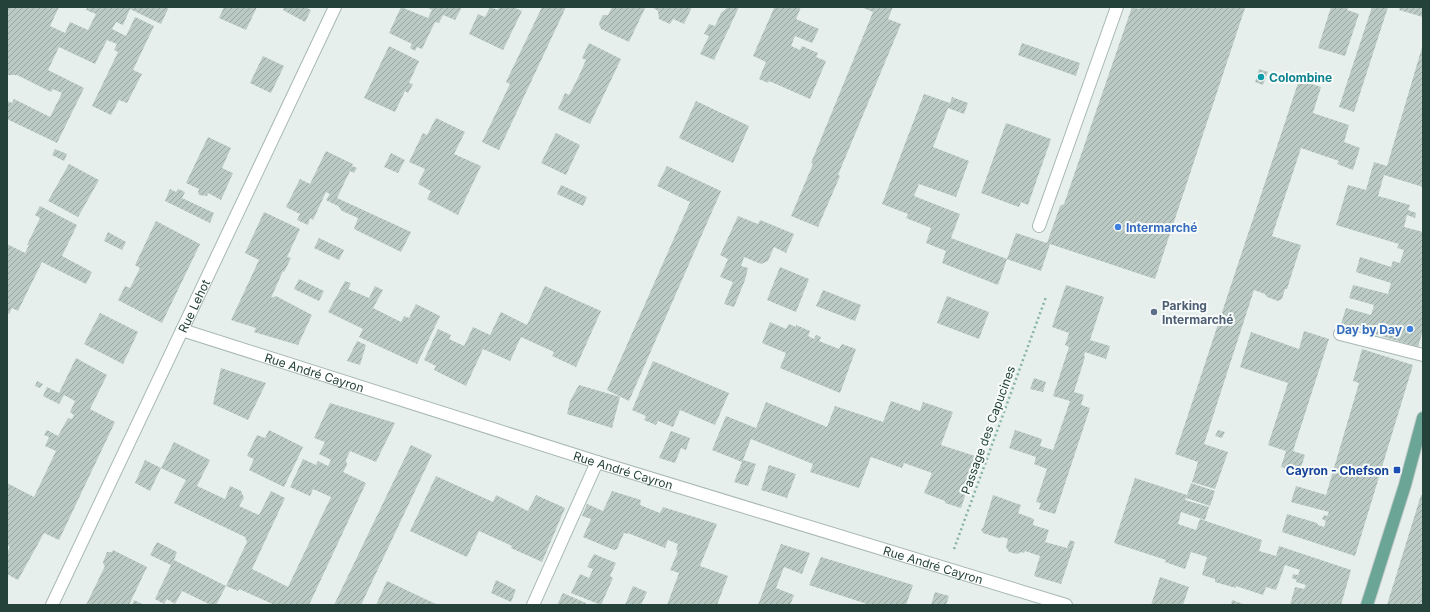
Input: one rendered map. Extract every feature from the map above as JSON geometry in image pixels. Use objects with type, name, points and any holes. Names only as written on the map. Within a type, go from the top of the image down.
[{"type":"main road","points":[[1367,605],[1405,485],[1423,418]]},
{"type":"street","name":"Rue Lehot","points":[[52,605],[336,7]]},
{"type":"street","points":[[1039,226],[1117,7]]},
{"type":"street","name":"Rue André Cayron","points":[[182,330],[597,462],[1061,604]]},
{"type":"street","points":[[1340,334],[1423,355]]},
{"type":"street","points":[[533,605],[597,462]]},
{"type":"path","name":"Passage des Capucines","points":[[947,569],[1046,297]]},
{"type":"building","points":[[7,7],[59,7],[50,26],[65,33],[70,22],[88,30],[96,14],[86,10],[88,7],[169,7],[161,24],[130,9],[123,25],[116,22],[112,29],[126,36],[135,17],[154,26],[133,70],[142,74],[127,103],[119,100],[111,115],[92,106],[118,52],[114,50],[117,44],[107,40],[95,64],[59,47],[48,70],[84,88],[57,143],[7,119],[7,101],[12,103],[14,99],[50,117],[62,93],[53,89],[51,92],[17,75],[7,75]]},
{"type":"building","points":[[224,7],[257,7],[246,30],[219,18]]},
{"type":"building","points":[[284,7],[305,7],[311,10],[305,22],[283,10]]},
{"type":"building","points":[[401,7],[428,18],[432,10],[427,7],[462,7],[455,20],[443,15],[439,23],[435,22],[422,49],[417,47],[415,51],[410,48],[412,44],[389,33]]},
{"type":"building","points":[[490,7],[498,10],[499,7],[513,7],[522,11],[503,50],[469,34],[478,14],[485,17]]},
{"type":"building","points":[[542,7],[566,7],[499,150],[482,142],[510,84],[506,82]]},
{"type":"building","points":[[612,7],[645,8],[629,42],[601,29],[600,27],[599,23],[603,15],[608,15]]},
{"type":"building","points":[[652,7],[692,7],[684,24],[673,19],[670,24],[659,19],[658,11]]},
{"type":"building","points":[[728,7],[739,7],[714,60],[700,54],[709,36],[704,34],[709,24],[715,26],[721,13]]},
{"type":"building","points":[[801,7],[796,19],[819,29],[812,43],[795,36],[791,46],[800,50],[802,46],[818,53],[816,57],[826,61],[810,99],[769,81],[768,83],[759,79],[766,62],[753,56],[774,8]]},
{"type":"building","points":[[861,7],[893,7],[888,19],[901,24],[818,227],[791,216],[813,164],[811,163],[873,12]]},
{"type":"building","points":[[1132,7],[1139,9],[1140,7],[1245,8],[1155,279],[1050,244],[1041,271],[1007,259],[1016,233],[1047,243],[1060,206],[1064,204]]},
{"type":"building","points":[[1331,7],[1348,7],[1347,10],[1359,14],[1345,56],[1318,48]]},
{"type":"building","points":[[1372,7],[1388,7],[1354,112],[1339,107]]},
{"type":"building","points":[[1400,7],[1423,7],[1423,17],[1399,10]]},
{"type":"building","points":[[589,43],[621,59],[590,124],[558,109],[565,93],[569,95],[578,78],[586,60],[582,58]]},
{"type":"building","points":[[1022,43],[1080,63],[1076,76],[1018,55]]},
{"type":"building","points":[[1423,44],[1423,187],[1384,175],[1378,196],[1410,205],[1408,210],[1416,213],[1415,218],[1407,215],[1404,227],[1423,232],[1423,330],[1418,347],[1341,324],[1346,308],[1371,315],[1374,305],[1349,298],[1353,285],[1388,294],[1391,283],[1356,272],[1360,257],[1391,267],[1393,261],[1400,263],[1404,250],[1397,248],[1399,244],[1336,225],[1348,185],[1366,190],[1374,162],[1387,166]]},
{"type":"building","points":[[389,46],[419,61],[409,83],[413,84],[408,93],[405,91],[395,112],[364,98]]},
{"type":"building","points":[[263,56],[284,66],[271,93],[250,83]]},
{"type":"building","name":"Colombine","points":[[1259,69],[1268,72],[1263,85],[1255,82]]},
{"type":"building","points":[[1299,80],[1321,87],[1313,113],[1349,125],[1344,142],[1360,148],[1353,170],[1337,164],[1339,161],[1301,148],[1272,236],[1301,245],[1287,289],[1285,289],[1282,299],[1278,301],[1254,290],[1204,444],[1228,452],[1215,489],[1192,482],[1198,462],[1175,454]]},
{"type":"building","points":[[924,94],[950,103],[952,97],[968,103],[964,114],[948,108],[933,147],[969,161],[956,197],[919,184],[914,196],[960,214],[951,238],[1007,259],[998,285],[942,263],[946,251],[926,243],[931,228],[906,218],[908,214],[882,204]]},
{"type":"building","points":[[696,101],[749,126],[733,163],[679,138]]},
{"type":"building","points":[[436,118],[465,132],[454,154],[481,166],[458,215],[427,199],[431,191],[418,184],[425,169],[409,162],[423,133],[427,135]]},
{"type":"building","points":[[1006,123],[1051,139],[1028,205],[1021,202],[1019,207],[981,193]]},
{"type":"building","points":[[556,133],[580,145],[566,175],[541,163]]},
{"type":"building","points":[[208,137],[231,148],[222,168],[233,173],[221,200],[208,193],[207,196],[199,195],[199,189],[186,183]]},
{"type":"building","points":[[55,149],[67,154],[64,161],[52,155]]},
{"type":"building","points":[[326,151],[353,164],[352,166],[357,168],[354,173],[350,171],[337,198],[411,232],[401,252],[354,229],[358,218],[342,211],[338,206],[326,200],[330,194],[326,192],[313,220],[310,218],[308,225],[297,220],[300,214],[286,207],[300,179],[310,184]]},
{"type":"building","points":[[391,153],[405,160],[398,173],[384,167]]},
{"type":"building","points":[[69,164],[99,180],[78,217],[48,201]]},
{"type":"building","points":[[667,166],[721,191],[629,401],[607,390],[690,202],[657,186]]},
{"type":"building","points":[[561,185],[587,197],[583,206],[557,194]]},
{"type":"building","points":[[170,189],[176,192],[178,189],[185,192],[182,198],[214,213],[210,223],[165,201]]},
{"type":"building","points":[[40,206],[77,225],[62,256],[92,272],[86,284],[42,262],[18,311],[12,308],[9,314],[7,313],[7,244],[25,253],[29,245],[27,245],[40,218],[35,215]]},
{"type":"building","points":[[264,212],[300,229],[287,257],[291,258],[284,272],[283,271],[271,298],[276,296],[312,315],[298,345],[254,332],[256,328],[231,320],[259,260],[245,253]]},
{"type":"building","points":[[738,216],[758,224],[760,220],[794,234],[786,253],[774,247],[768,261],[761,264],[744,257],[741,266],[748,268],[745,280],[734,307],[724,304],[733,282],[720,277],[728,259],[720,255]]},
{"type":"building","points":[[156,221],[200,244],[162,323],[118,300],[125,286],[130,288],[140,268],[135,265]]},
{"type":"building","points":[[108,232],[126,242],[122,250],[104,241]]},
{"type":"building","points":[[319,238],[344,250],[339,260],[314,248]]},
{"type":"building","points":[[780,267],[809,279],[796,312],[767,300]]},
{"type":"building","points":[[299,279],[324,291],[319,301],[294,289]]},
{"type":"building","points":[[345,281],[351,283],[348,289],[369,298],[375,286],[383,290],[373,308],[401,322],[404,316],[409,318],[416,304],[440,316],[417,364],[359,337],[363,329],[328,312]]},
{"type":"building","points":[[1066,285],[1104,297],[1090,340],[1110,346],[1106,359],[1085,352],[1085,357],[1074,392],[1084,395],[1081,405],[1090,408],[1055,514],[1039,509],[1041,503],[1036,502],[1047,469],[1034,464],[1036,457],[1009,448],[1015,430],[1042,439],[1040,446],[1053,450],[1070,401],[1053,396],[1069,347],[1065,345],[1069,333],[1052,327]]},
{"type":"building","points":[[545,286],[601,311],[576,367],[552,356],[554,352],[521,337],[510,361],[483,349],[466,386],[434,370],[436,366],[424,360],[438,329],[451,335],[449,339],[464,346],[473,327],[490,335],[501,312],[527,325]]},
{"type":"building","points":[[823,290],[861,305],[855,321],[816,306]]},
{"type":"building","points":[[947,296],[989,312],[979,339],[937,323]]},
{"type":"building","points":[[100,313],[138,332],[123,364],[84,344]]},
{"type":"building","points":[[770,322],[786,329],[789,324],[796,327],[796,325],[810,331],[808,336],[814,339],[816,335],[821,337],[819,341],[839,349],[842,344],[856,349],[840,393],[780,368],[786,353],[762,343]]},
{"type":"building","points":[[1304,331],[1329,339],[1293,451],[1305,455],[1299,473],[1281,467],[1286,451],[1268,445],[1288,383],[1240,367],[1251,332],[1299,349]]},
{"type":"building","points":[[357,341],[366,345],[360,365],[347,361]]},
{"type":"building","points":[[1362,349],[1413,365],[1355,556],[1282,532],[1287,514],[1317,523],[1318,525],[1324,527],[1326,521],[1322,519],[1324,515],[1327,516],[1329,512],[1291,502],[1296,486],[1326,495],[1359,383],[1353,381]]},
{"type":"building","points":[[76,358],[107,375],[90,409],[115,422],[59,540],[44,533],[18,580],[7,574],[7,553],[10,547],[7,545],[7,483],[34,497],[56,451],[45,446],[49,437],[44,435],[47,430],[58,436],[68,418],[72,419],[74,415],[70,412],[75,401],[64,395],[59,404],[43,396],[47,387],[59,393]]},
{"type":"building","points":[[653,361],[729,393],[715,425],[680,410],[673,427],[658,421],[656,425],[644,420],[646,416],[632,410]]},
{"type":"building","points":[[221,368],[266,383],[248,420],[213,404]]},
{"type":"building","points":[[1034,378],[1046,382],[1043,392],[1030,389]]},
{"type":"building","points":[[37,381],[43,384],[40,388],[35,386]]},
{"type":"building","points":[[579,385],[620,397],[612,428],[567,414],[570,401]]},
{"type":"building","points":[[891,401],[920,411],[923,402],[953,412],[941,445],[978,457],[961,508],[945,503],[945,501],[924,493],[932,473],[904,463],[902,468],[871,457],[859,488],[810,472],[813,464],[751,439],[743,460],[756,464],[748,486],[734,482],[742,462],[712,450],[726,416],[756,428],[766,402],[827,427],[835,406],[883,422]]},
{"type":"building","points":[[330,403],[395,423],[376,462],[350,451],[346,460],[347,465],[343,472],[366,483],[309,605],[275,605],[239,589],[238,591],[226,586],[247,542],[245,537],[174,503],[186,480],[161,468],[174,442],[210,460],[197,486],[225,499],[230,486],[241,491],[244,498],[239,506],[259,515],[271,491],[285,498],[252,569],[288,587],[331,497],[313,489],[310,496],[290,487],[303,459],[316,465],[318,461],[328,466],[331,460],[319,454],[325,442],[314,438]]},
{"type":"building","points":[[269,430],[303,447],[284,487],[249,470],[254,459],[247,456],[257,435],[265,438]]},
{"type":"building","points":[[1218,430],[1225,432],[1222,438],[1215,436]]},
{"type":"building","points":[[671,431],[690,438],[686,450],[681,448],[675,463],[659,458]]},
{"type":"building","points":[[411,445],[432,455],[361,605],[334,605]]},
{"type":"building","points":[[145,460],[161,468],[150,491],[135,483]]},
{"type":"building","points":[[769,465],[796,474],[787,498],[761,490]]},
{"type":"building","points":[[436,476],[493,502],[496,495],[528,511],[536,495],[565,508],[542,562],[479,531],[467,557],[410,531]]},
{"type":"building","points":[[1135,478],[1187,495],[1191,483],[1215,491],[1210,506],[1186,498],[1185,500],[1209,507],[1205,520],[1181,512],[1178,524],[1196,530],[1200,519],[1262,540],[1259,551],[1276,556],[1279,546],[1351,570],[1341,605],[1290,605],[1295,587],[1304,589],[1306,585],[1296,582],[1297,580],[1292,578],[1293,574],[1298,575],[1300,570],[1285,565],[1276,590],[1266,587],[1263,595],[1236,586],[1236,588],[1215,582],[1215,579],[1202,575],[1207,557],[1191,552],[1185,569],[1165,562],[1166,560],[1114,543]]},
{"type":"building","points":[[612,491],[641,500],[640,505],[660,513],[663,507],[717,524],[700,566],[728,576],[717,605],[667,605],[679,573],[670,570],[678,551],[676,550],[678,544],[668,540],[665,548],[628,533],[624,533],[617,549],[614,550],[583,537],[591,519],[582,516],[587,504],[603,511]]},
{"type":"building","points":[[993,495],[1021,505],[1018,513],[1034,519],[1033,525],[1049,530],[1045,542],[1067,548],[1070,540],[1075,542],[1061,584],[1034,576],[1040,556],[1025,551],[1024,553],[1021,552],[1017,554],[1009,552],[1006,547],[1008,539],[983,533],[981,529],[983,528]]},
{"type":"building","points":[[1421,495],[1423,496],[1423,605],[1387,605]]},
{"type":"building","points":[[157,542],[177,552],[174,560],[226,586],[216,605],[211,605],[182,591],[175,604],[167,599],[164,604],[155,599],[171,565],[150,555]]},
{"type":"building","points":[[781,544],[810,553],[802,574],[784,567],[776,588],[794,595],[790,605],[758,605]]},
{"type":"building","points":[[113,550],[147,567],[129,605],[86,605],[105,566],[103,562],[107,552],[112,552]]},
{"type":"building","points":[[594,554],[616,563],[610,576],[613,578],[601,605],[571,593],[580,574],[589,578],[593,569],[587,567]]},
{"type":"building","points":[[821,557],[913,585],[906,605],[870,605],[809,585]]},
{"type":"building","points":[[1160,577],[1189,587],[1183,605],[1151,605]]},
{"type":"building","points":[[496,580],[516,590],[511,602],[491,593]]},
{"type":"building","points":[[387,581],[438,605],[376,605]]},
{"type":"building","points":[[633,586],[647,592],[641,605],[625,605]]},
{"type":"building","points":[[935,592],[949,596],[946,605],[931,605]]},
{"type":"building","points":[[563,593],[586,603],[585,605],[557,605]]},
{"type":"building","points":[[134,600],[144,605],[132,605]]},
{"type":"building","points":[[1232,600],[1246,605],[1231,605]]},
{"type":"place","name":"Colombine","points":[[1261,77]]},
{"type":"place","name":"Intermarché","points":[[1118,227]]},
{"type":"place","name":"Parking Intermarché","points":[[1154,312]]},
{"type":"place","name":"Day by Day","points":[[1410,329]]},
{"type":"place","name":"Cayron - Chefson","points":[[1397,470]]}]
